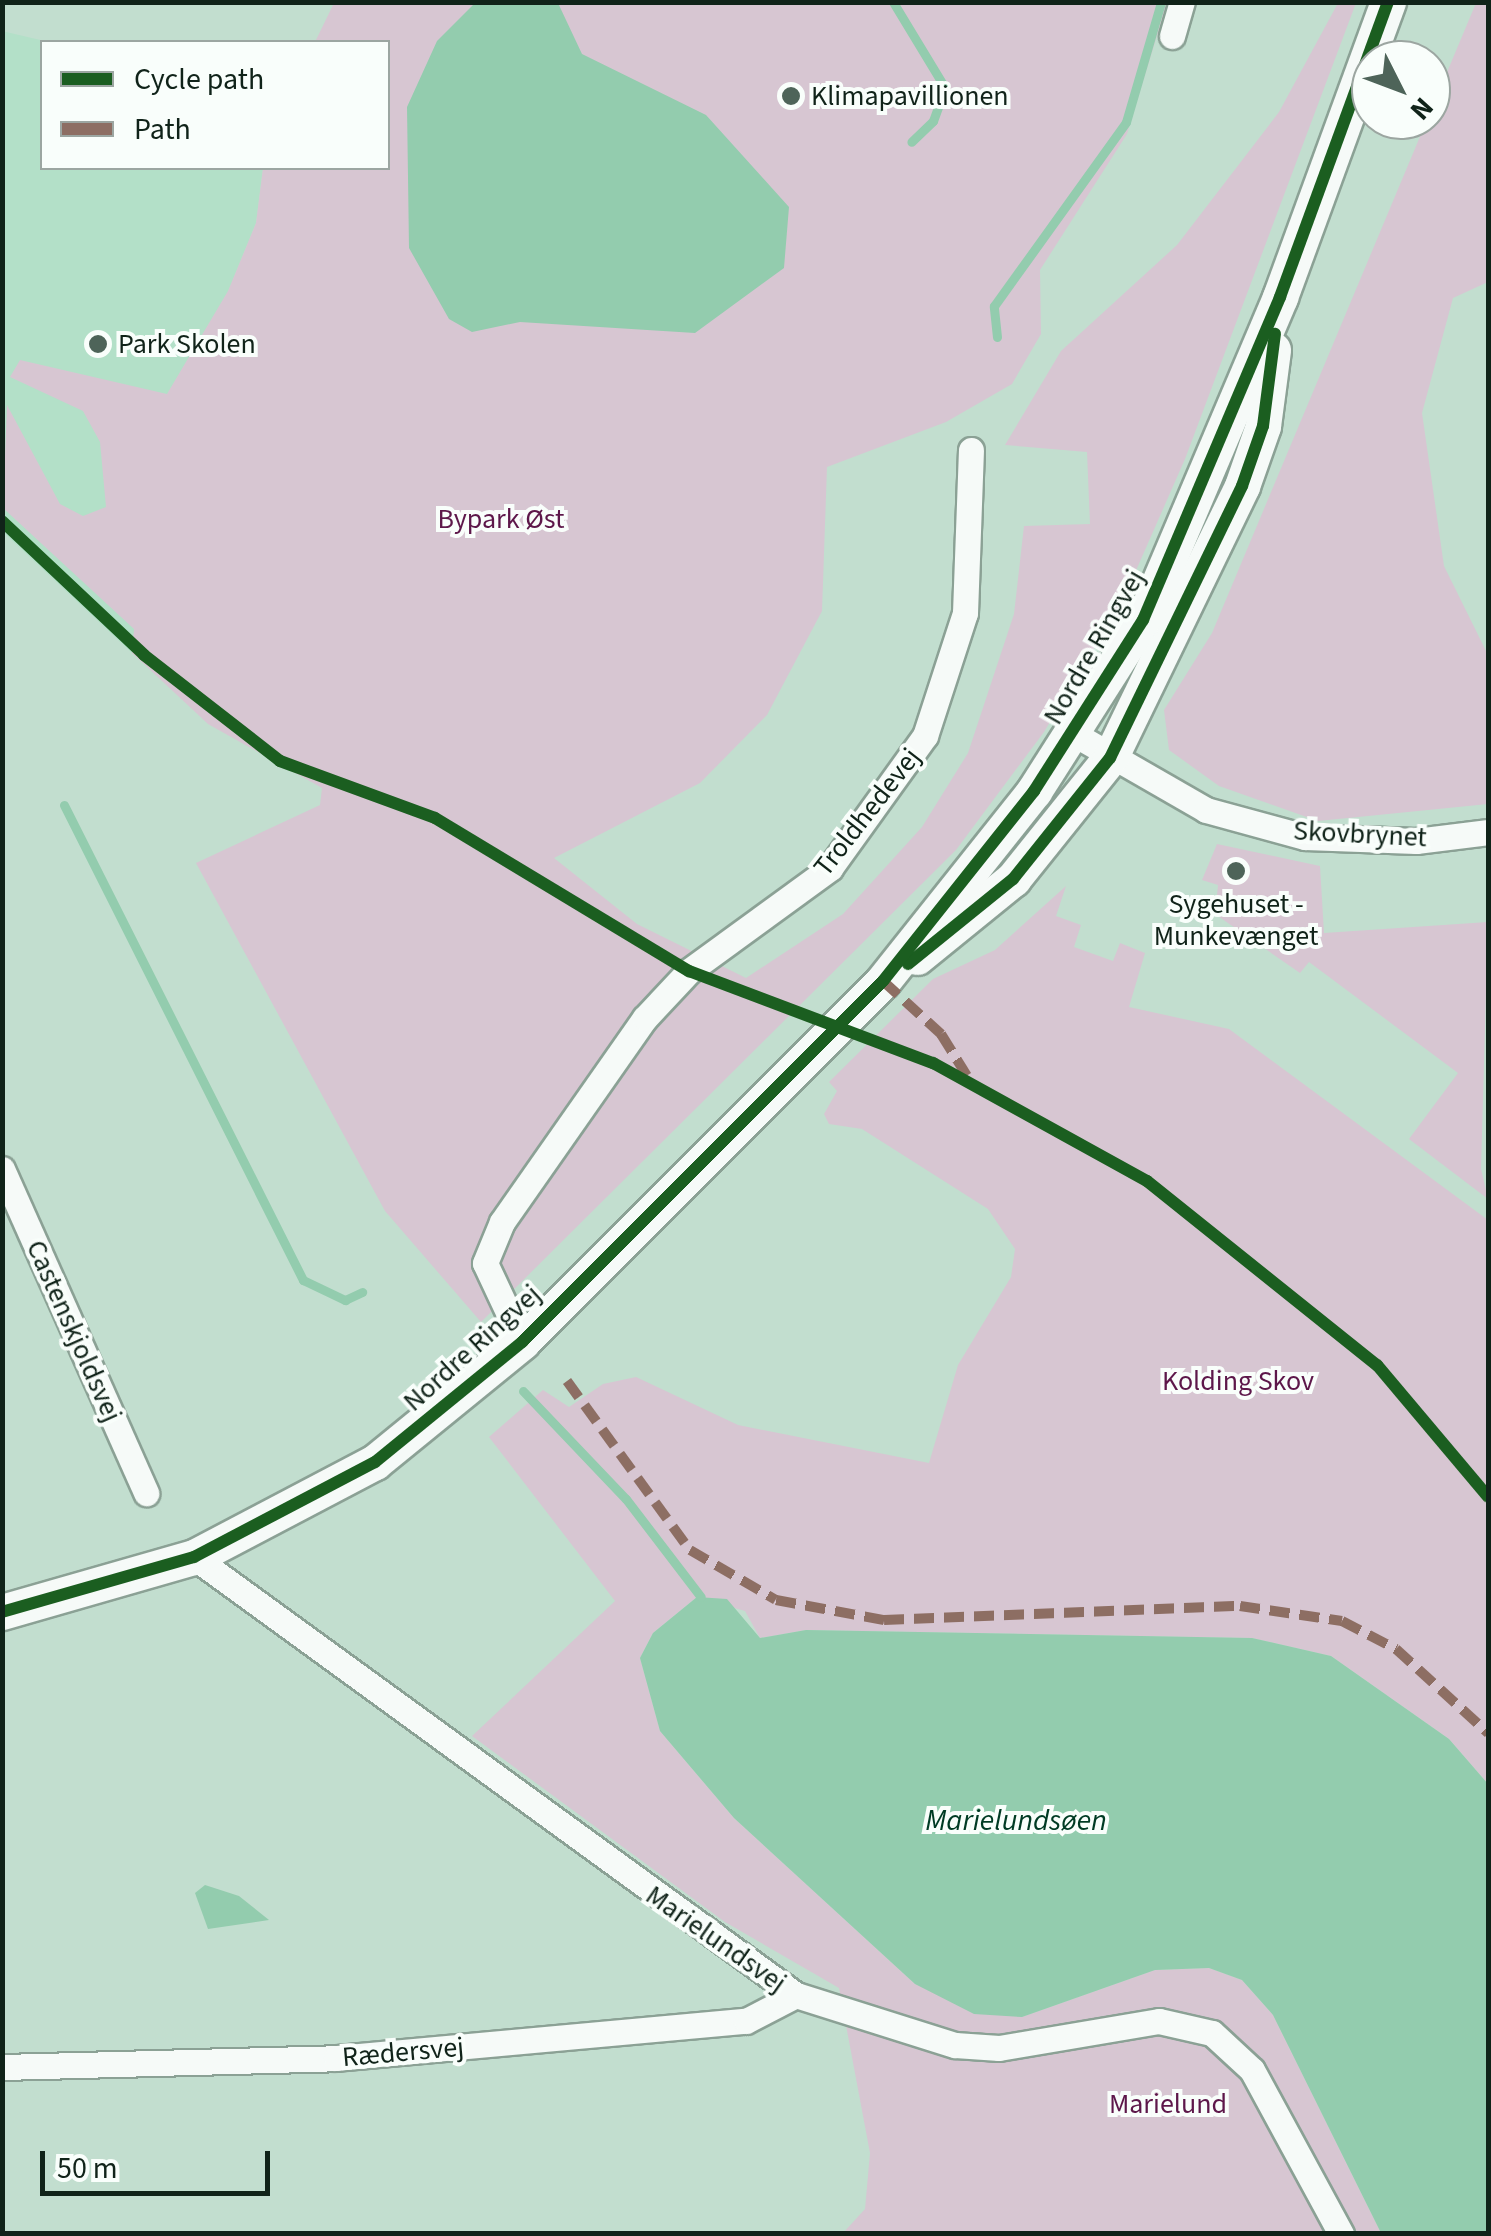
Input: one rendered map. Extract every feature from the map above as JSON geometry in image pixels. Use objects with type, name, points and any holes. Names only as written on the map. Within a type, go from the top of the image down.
[{"type":"main road","name":"Nordre Ringvej","points":[[883,981],[1074,734],[1191,518],[1280,297],[1388,2]]},
{"type":"main road","name":"Nordre Ringvej","points":[[2,1612],[194,1557],[375,1462],[522,1342],[883,981],[1013,880],[1110,758],[1247,471],[1263,426],[1280,297]]},
{"type":"street","points":[[1172,36],[1182,2]]},
{"type":"street","name":"Troldhedevej","points":[[522,1342],[485,1264],[502,1222],[646,1018],[689,972],[830,868],[925,736],[965,613],[971,450]]},
{"type":"street","name":"Skovbrynet","points":[[1074,734],[1206,810],[1305,836],[1416,841],[1488,832]]},
{"type":"street","name":"Castenskjoldsvej","points":[[2,1169],[146,1493]]},
{"type":"street","name":"Marielundsvej","points":[[194,1557],[796,1995],[955,2045],[998,2048],[1159,2021],[1212,2033],[1252,2070],[1341,2234]]},
{"type":"street","name":"Rædersvej","points":[[2,2066],[414,2051],[746,2021],[796,1995]]},
{"type":"shaded area","name":"Park Skolen","points":[[2,31],[40,40],[40,170],[263,170],[256,223],[228,292],[168,393],[132,653],[3,532]]},
{"type":"green space","name":"Bypark Øst","points":[[334,3],[1167,3],[1127,134],[1040,270],[1041,334],[1012,384],[946,422],[827,467],[822,611],[767,715],[700,783],[554,858],[637,924],[746,978],[843,914],[922,827],[968,753],[1014,614],[1024,526],[1090,524],[1087,452],[1005,445],[1061,351],[1177,245],[1279,112],[1338,3],[1356,3],[1185,459],[1123,600],[1044,732],[956,850],[481,1322],[385,1211],[196,863],[320,805],[322,788],[208,724],[132,653],[134,629],[3,508],[7,405],[60,504],[83,516],[106,507],[100,442],[83,411],[10,377],[20,360],[167,394],[228,291],[256,223],[263,170],[390,170],[390,40],[316,40]]},
{"type":"green space","points":[[1476,3],[1488,3],[1488,282],[1453,298],[1422,413],[1444,566],[1488,655],[1488,804],[1318,821],[1219,786],[1169,750],[1164,710],[1212,633],[1419,140],[1451,140],[1451,63]]},
{"type":"green space","points":[[1217,844],[1320,866],[1324,933],[1488,922],[1481,1169],[1488,1199],[1409,1139],[1458,1073],[1309,962],[1300,973],[1215,914],[1218,885],[1202,880]]},
{"type":"green space","name":"Kolding Skov","points":[[1066,886],[1056,916],[1081,925],[1074,947],[1113,961],[1120,943],[1145,953],[1129,1007],[1229,1029],[1488,1220],[1488,1784],[1449,1739],[1331,1656],[1252,1638],[806,1630],[760,1638],[745,1611],[697,1597],[653,1633],[640,1658],[660,1731],[734,1818],[915,1984],[1022,2017],[1155,1970],[1209,1968],[1242,1980],[1273,2015],[1381,2233],[843,2233],[865,2209],[870,2153],[839,1988],[725,1922],[472,1736],[615,1601],[489,1437],[543,1390],[569,1407],[603,1384],[636,1377],[738,1425],[929,1463],[958,1365],[1011,1277],[1015,1249],[988,1209],[862,1129],[829,1124],[824,1114],[837,1091],[829,1082],[933,979],[995,950]]},
{"type":"water","points":[[475,3],[558,3],[582,54],[706,115],[789,207],[784,268],[695,333],[520,322],[472,332],[449,319],[409,248],[407,107],[437,41]]},
{"type":"water","name":"Marielundsøen","points":[[697,1597],[727,1599],[760,1638],[806,1630],[1252,1638],[1331,1656],[1449,1739],[1488,1784],[1488,2233],[1381,2233],[1273,2015],[1242,1980],[1209,1968],[1155,1970],[1022,2017],[974,2014],[915,1984],[734,1818],[660,1731],[640,1658],[653,1633]]},
{"type":"water","points":[[205,1885],[239,1896],[269,1920],[208,1929],[195,1893]]},
{"type":"waterway","points":[[893,2],[945,88],[933,121],[911,142]]},
{"type":"waterway","points":[[997,337],[994,306],[1126,122],[1161,2]]},
{"type":"waterway","points":[[64,805],[303,1280],[345,1300],[362,1292]]},
{"type":"waterway","points":[[523,1391],[626,1499],[701,1597]]},
{"type":"marked path","points":[[883,981],[941,1034],[967,1076]]},
{"type":"marked path","points":[[567,1381],[690,1550],[776,1600],[884,1620],[1240,1606],[1342,1621],[1396,1649],[1488,1733]]},
{"type":"cycle path","points":[[2,1612],[194,1557],[375,1462],[522,1342],[883,981],[1034,791],[1143,620],[1280,297],[1388,2]]},
{"type":"cycle path","points":[[908,964],[1013,879],[1110,758],[1242,486],[1263,426],[1275,334]]},
{"type":"cycle path","points":[[2,521],[144,655],[280,761],[435,818],[689,971],[933,1063],[1147,1181],[1377,1365],[1488,1497]]},
{"type":"place","name":"Klimapavillionen","points":[[791,96]]},
{"type":"place","name":"Park Skolen","points":[[98,344]]},
{"type":"place","name":"Sygehuset - Munkevænget","points":[[1236,871]]},
{"type":"park label","name":"Marielund","points":[[1168,2104]]}]
